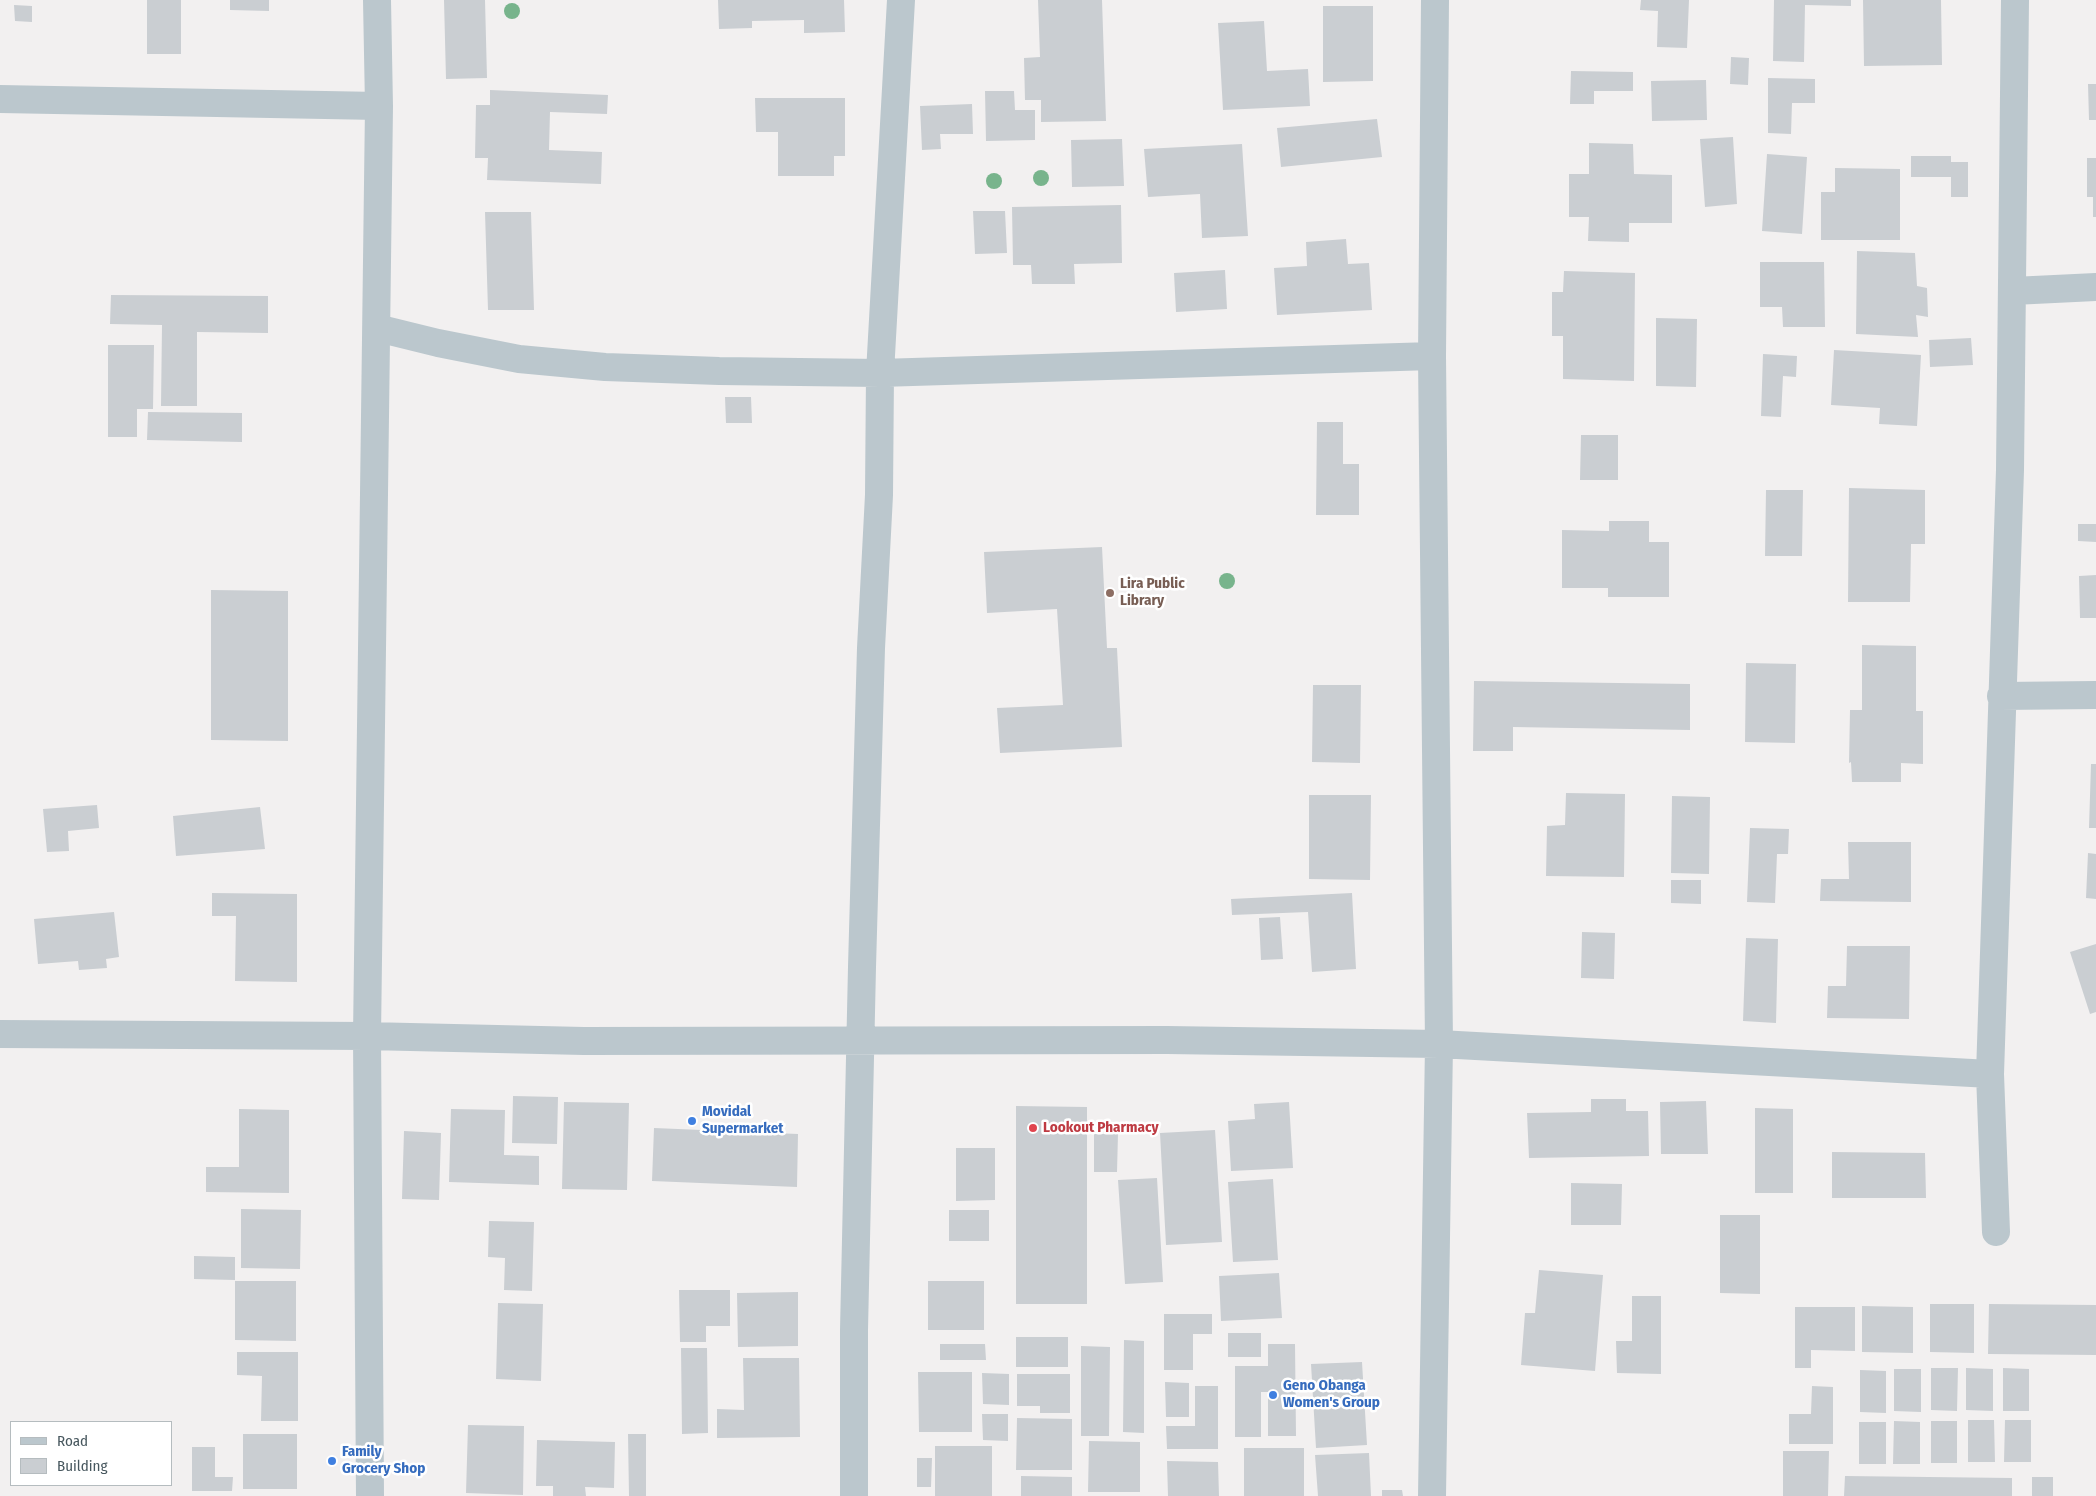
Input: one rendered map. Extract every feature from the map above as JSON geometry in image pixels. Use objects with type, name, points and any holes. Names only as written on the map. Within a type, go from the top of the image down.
[{"type":"street","points":[[370,1496],[367,1036],[379,106],[377,0]]},
{"type":"street","points":[[854,1496],[854,1330],[871,658],[879,495],[880,373],[901,0]]},
{"type":"street","points":[[1432,1496],[1439,1044],[1432,356],[1435,0]]},
{"type":"street","points":[[1996,1232],[1990,1074],[2001,696],[2010,470],[2015,0]]},
{"type":"street","points":[[0,99],[379,106]]},
{"type":"street","points":[[2013,290],[2096,287]]},
{"type":"street","points":[[376,328],[438,343],[519,359],[614,367],[880,373],[1432,356]]},
{"type":"street","points":[[2001,696],[2096,695]]},
{"type":"street","points":[[0,1034],[367,1036],[584,1041],[1167,1040],[1439,1044],[1990,1074]]},
{"type":"building","points":[[147,0],[181,0],[181,54],[147,54]]},
{"type":"building","points":[[230,0],[269,0],[269,11],[230,10]]},
{"type":"building","points":[[444,0],[485,0],[487,78],[446,79]]},
{"type":"building","points":[[718,0],[844,0],[845,32],[804,33],[804,20],[752,21],[752,28],[719,29]]},
{"type":"building","points":[[1038,0],[1102,0],[1106,121],[1041,122],[1041,100],[1025,100],[1024,58],[1040,57]]},
{"type":"building","points":[[1641,0],[1689,0],[1687,48],[1657,47],[1658,11],[1640,10]]},
{"type":"building","points":[[1774,0],[1851,0],[1851,6],[1805,5],[1804,62],[1773,61]]},
{"type":"building","points":[[1863,0],[1941,0],[1942,65],[1864,66]]},
{"type":"building","points":[[14,5],[32,6],[32,22],[15,21]]},
{"type":"building","points":[[1323,6],[1373,6],[1373,81],[1323,82]]},
{"type":"building","points":[[1264,21],[1267,71],[1308,69],[1310,106],[1223,110],[1218,23]]},
{"type":"building","points":[[1731,57],[1749,58],[1748,85],[1730,84]]},
{"type":"building","points":[[1571,71],[1633,72],[1633,91],[1594,91],[1594,104],[1570,104]]},
{"type":"building","points":[[1768,78],[1815,79],[1815,103],[1792,103],[1791,134],[1768,133]]},
{"type":"building","points":[[1706,80],[1707,120],[1652,121],[1651,81]]},
{"type":"building","points":[[2088,84],[2096,84],[2096,120],[2089,120]]},
{"type":"building","points":[[490,90],[608,95],[607,114],[550,112],[549,150],[602,152],[601,184],[487,180],[488,158],[475,158],[476,105],[490,105]]},
{"type":"building","points":[[985,91],[1014,91],[1015,110],[1035,110],[1035,140],[986,141]]},
{"type":"building","points":[[755,98],[845,98],[845,156],[834,156],[834,176],[778,176],[778,132],[756,132]]},
{"type":"building","points":[[972,104],[973,134],[940,134],[941,149],[922,150],[920,106]]},
{"type":"building","points":[[1377,119],[1382,157],[1281,167],[1277,128]]},
{"type":"building","points":[[1733,137],[1737,204],[1705,207],[1700,139]]},
{"type":"building","points":[[1122,139],[1124,186],[1072,187],[1071,140]]},
{"type":"building","points":[[1589,143],[1633,144],[1634,174],[1672,175],[1672,223],[1629,223],[1629,242],[1588,241],[1589,217],[1569,217],[1569,174],[1589,174]]},
{"type":"building","points":[[1242,144],[1248,236],[1202,238],[1200,194],[1148,197],[1144,149]]},
{"type":"building","points":[[1767,154],[1807,157],[1802,234],[1762,231]]},
{"type":"building","points":[[1911,156],[1951,156],[1951,162],[1968,162],[1968,197],[1951,197],[1951,177],[1911,177]]},
{"type":"building","points":[[2087,158],[2096,158],[2096,217],[2093,217],[2093,197],[2087,197]]},
{"type":"building","points":[[1835,168],[1900,169],[1900,240],[1821,240],[1821,192],[1835,192]]},
{"type":"building","points":[[1121,205],[1122,263],[1074,264],[1075,284],[1032,284],[1031,265],[1013,265],[1012,207]]},
{"type":"building","points":[[973,211],[1005,211],[1007,253],[975,254]]},
{"type":"building","points":[[485,212],[531,212],[534,310],[488,310]]},
{"type":"building","points":[[1346,239],[1348,264],[1369,263],[1372,310],[1277,315],[1274,268],[1307,266],[1306,242]]},
{"type":"building","points":[[1857,251],[1915,253],[1917,286],[1927,288],[1928,317],[1916,315],[1918,337],[1856,334]]},
{"type":"building","points":[[1760,262],[1824,262],[1825,327],[1783,327],[1782,307],[1760,307]]},
{"type":"building","points":[[1225,270],[1227,309],[1176,312],[1174,273]]},
{"type":"building","points":[[1564,271],[1635,273],[1634,381],[1563,379],[1563,336],[1552,336],[1552,292],[1563,292]]},
{"type":"building","points":[[111,295],[268,296],[268,333],[197,332],[197,406],[161,406],[162,325],[110,324]]},
{"type":"building","points":[[1656,318],[1697,319],[1696,387],[1656,386]]},
{"type":"building","points":[[1971,338],[1973,365],[1930,367],[1929,340]]},
{"type":"building","points":[[108,345],[154,345],[153,409],[137,409],[137,437],[108,437]]},
{"type":"building","points":[[1834,350],[1921,355],[1917,426],[1879,424],[1880,408],[1831,405]]},
{"type":"building","points":[[1763,354],[1797,356],[1796,377],[1783,376],[1781,417],[1761,416]]},
{"type":"building","points":[[725,397],[751,397],[752,423],[726,423]]},
{"type":"building","points":[[148,412],[242,413],[242,442],[147,440]]},
{"type":"building","points":[[1317,422],[1343,422],[1343,464],[1359,464],[1359,515],[1316,515]]},
{"type":"building","points":[[1581,435],[1618,435],[1618,480],[1580,480]]},
{"type":"building","points":[[1849,488],[1925,490],[1925,544],[1911,544],[1910,602],[1848,602]]},
{"type":"building","points":[[1766,490],[1803,490],[1802,556],[1765,556]]},
{"type":"building","points":[[1609,521],[1649,521],[1649,542],[1669,542],[1669,597],[1608,597],[1608,588],[1562,588],[1562,530],[1609,531]]},
{"type":"building","points":[[2078,524],[2096,524],[2096,542],[2078,541]]},
{"type":"building","points":[[1102,547],[1107,648],[1117,648],[1122,747],[1000,753],[997,708],[1063,705],[1057,609],[987,613],[984,552]]},
{"type":"building","points":[[2096,575],[2096,618],[2080,618],[2079,576]]},
{"type":"building","points":[[211,590],[288,591],[288,741],[211,740]]},
{"type":"building","points":[[1862,645],[1916,646],[1916,711],[1923,711],[1923,764],[1901,763],[1901,782],[1852,782],[1851,762],[1849,763],[1850,710],[1862,710]]},
{"type":"building","points":[[1746,663],[1796,664],[1795,743],[1745,742]]},
{"type":"building","points":[[1474,681],[1690,684],[1690,730],[1513,727],[1513,751],[1473,751]]},
{"type":"building","points":[[1313,685],[1361,685],[1360,763],[1312,762]]},
{"type":"building","points":[[2091,764],[2096,764],[2096,828],[2089,828]]},
{"type":"building","points":[[1566,793],[1625,794],[1624,877],[1546,876],[1547,826],[1565,825]]},
{"type":"building","points":[[1309,795],[1371,795],[1370,880],[1309,879]]},
{"type":"building","points":[[1672,796],[1710,797],[1709,874],[1671,873]]},
{"type":"building","points":[[97,805],[99,828],[68,831],[69,851],[47,852],[43,809]]},
{"type":"building","points":[[260,807],[265,849],[176,856],[173,816]]},
{"type":"building","points":[[1750,828],[1789,829],[1788,854],[1777,854],[1775,903],[1747,902]]},
{"type":"building","points":[[1848,842],[1911,842],[1911,902],[1820,901],[1821,879],[1849,879]]},
{"type":"building","points":[[2088,853],[2096,854],[2096,899],[2086,898]]},
{"type":"building","points":[[1671,880],[1701,880],[1701,904],[1671,903]]},
{"type":"building","points":[[212,893],[297,894],[297,982],[235,981],[236,916],[212,916]]},
{"type":"building","points":[[1352,893],[1356,969],[1312,972],[1308,912],[1232,915],[1231,899]]},
{"type":"building","points":[[114,912],[119,957],[106,959],[107,968],[79,970],[78,961],[38,964],[34,919]]},
{"type":"building","points":[[1280,917],[1283,959],[1261,960],[1259,918]]},
{"type":"building","points":[[1582,932],[1615,933],[1614,979],[1581,978]]},
{"type":"building","points":[[1746,938],[1778,939],[1776,1023],[1743,1021]]},
{"type":"building","points":[[2096,944],[2096,1012],[2090,1014],[2070,952]]},
{"type":"building","points":[[1847,946],[1910,946],[1909,1019],[1827,1018],[1828,986],[1846,986]]},
{"type":"building","points":[[513,1096],[558,1097],[557,1144],[512,1143]]},
{"type":"building","points":[[1591,1099],[1626,1099],[1626,1111],[1648,1111],[1649,1156],[1529,1158],[1527,1113],[1591,1112]]},
{"type":"building","points":[[1706,1101],[1708,1154],[1661,1154],[1660,1102]]},
{"type":"building","points":[[564,1102],[629,1103],[627,1190],[562,1189]]},
{"type":"building","points":[[1289,1102],[1293,1168],[1231,1171],[1228,1121],[1255,1119],[1254,1104]]},
{"type":"building","points":[[1016,1106],[1087,1107],[1087,1304],[1016,1304]]},
{"type":"building","points":[[1755,1108],[1793,1109],[1793,1193],[1755,1193]]},
{"type":"building","points":[[239,1109],[289,1110],[289,1193],[206,1192],[206,1167],[239,1167]]},
{"type":"building","points":[[451,1109],[505,1110],[504,1155],[539,1156],[539,1185],[449,1182]]},
{"type":"building","points":[[654,1128],[798,1134],[797,1187],[652,1181]]},
{"type":"building","points":[[1215,1130],[1222,1242],[1166,1245],[1160,1133]]},
{"type":"building","points":[[404,1131],[441,1133],[439,1200],[402,1199]]},
{"type":"building","points":[[1094,1134],[1118,1134],[1117,1172],[1094,1172]]},
{"type":"building","points":[[956,1148],[995,1148],[995,1200],[956,1201]]},
{"type":"building","points":[[1832,1152],[1925,1153],[1926,1198],[1832,1198]]},
{"type":"building","points":[[1157,1178],[1163,1282],[1125,1284],[1118,1180]]},
{"type":"building","points":[[1273,1179],[1278,1260],[1233,1262],[1228,1182]]},
{"type":"building","points":[[1571,1183],[1622,1184],[1621,1225],[1571,1225]]},
{"type":"building","points":[[241,1209],[301,1210],[300,1269],[241,1268]]},
{"type":"building","points":[[949,1210],[989,1210],[989,1241],[949,1241]]},
{"type":"building","points":[[1720,1215],[1760,1215],[1760,1294],[1720,1293]]},
{"type":"building","points":[[489,1221],[534,1222],[532,1291],[504,1290],[505,1258],[488,1257]]},
{"type":"building","points":[[194,1256],[235,1257],[235,1280],[194,1279]]},
{"type":"building","points":[[1539,1270],[1603,1275],[1595,1371],[1521,1365],[1525,1313],[1535,1313]]},
{"type":"building","points":[[1279,1273],[1282,1318],[1221,1321],[1219,1276]]},
{"type":"building","points":[[235,1281],[296,1281],[296,1341],[235,1340]]},
{"type":"building","points":[[928,1281],[984,1281],[984,1330],[928,1330]]},
{"type":"building","points":[[679,1290],[730,1290],[730,1326],[706,1326],[706,1342],[680,1342]]},
{"type":"building","points":[[798,1292],[798,1346],[738,1347],[737,1293]]},
{"type":"building","points":[[1632,1296],[1661,1296],[1661,1374],[1617,1373],[1616,1341],[1632,1341]]},
{"type":"building","points":[[498,1303],[543,1304],[541,1381],[496,1379]]},
{"type":"building","points":[[1930,1304],[1974,1304],[1974,1353],[1930,1352]]},
{"type":"building","points":[[1989,1304],[2096,1305],[2096,1355],[1988,1354]]},
{"type":"building","points":[[1862,1306],[1913,1307],[1913,1353],[1862,1352]]},
{"type":"building","points":[[1795,1307],[1855,1307],[1855,1351],[1811,1350],[1811,1368],[1795,1368]]},
{"type":"building","points":[[1164,1314],[1212,1314],[1212,1334],[1193,1334],[1193,1370],[1164,1370]]},
{"type":"building","points":[[1228,1333],[1261,1333],[1261,1357],[1228,1357]]},
{"type":"building","points":[[1016,1337],[1068,1337],[1068,1367],[1016,1367]]},
{"type":"building","points":[[1124,1340],[1144,1341],[1144,1433],[1123,1432]]},
{"type":"building","points":[[940,1344],[985,1344],[986,1360],[940,1360]]},
{"type":"building","points":[[1268,1344],[1295,1344],[1296,1436],[1268,1436],[1268,1392],[1261,1392],[1261,1437],[1235,1437],[1235,1366],[1268,1366]]},
{"type":"building","points":[[1081,1346],[1110,1347],[1109,1436],[1081,1436]]},
{"type":"building","points":[[681,1348],[707,1348],[708,1433],[682,1434]]},
{"type":"building","points":[[237,1352],[298,1352],[298,1421],[261,1421],[262,1376],[237,1375]]},
{"type":"building","points":[[743,1358],[799,1358],[800,1437],[717,1438],[717,1409],[744,1410]]},
{"type":"building","points":[[1362,1362],[1367,1445],[1316,1448],[1311,1364]]},
{"type":"building","points":[[1931,1368],[1958,1368],[1957,1411],[1931,1410]]},
{"type":"building","points":[[1966,1368],[1993,1369],[1993,1411],[1966,1410]]},
{"type":"building","points":[[2003,1368],[2029,1369],[2029,1411],[2003,1411]]},
{"type":"building","points":[[1894,1369],[1921,1369],[1921,1412],[1894,1411]]},
{"type":"building","points":[[1860,1370],[1886,1371],[1886,1413],[1860,1412]]},
{"type":"building","points":[[918,1372],[972,1372],[972,1432],[919,1432]]},
{"type":"building","points":[[982,1373],[1009,1374],[1009,1405],[983,1404]]},
{"type":"building","points":[[1017,1374],[1070,1374],[1070,1413],[1040,1413],[1040,1406],[1017,1406]]},
{"type":"building","points":[[1165,1382],[1189,1383],[1189,1417],[1166,1417]]},
{"type":"building","points":[[1195,1386],[1218,1386],[1218,1449],[1167,1449],[1166,1426],[1195,1426]]},
{"type":"building","points":[[1812,1386],[1833,1387],[1833,1444],[1789,1444],[1789,1414],[1811,1414]]},
{"type":"building","points":[[982,1414],[1008,1414],[1008,1441],[983,1440]]},
{"type":"building","points":[[1017,1418],[1072,1419],[1072,1470],[1016,1470]]},
{"type":"building","points":[[1968,1420],[1994,1420],[1995,1462],[1968,1462]]},
{"type":"building","points":[[2005,1420],[2031,1420],[2031,1462],[2004,1462]]},
{"type":"building","points":[[1894,1421],[1920,1422],[1920,1464],[1893,1464]]},
{"type":"building","points":[[1931,1421],[1957,1421],[1957,1463],[1931,1463]]},
{"type":"building","points":[[1859,1422],[1886,1422],[1886,1464],[1859,1464]]},
{"type":"building","points":[[468,1425],[524,1426],[523,1495],[466,1493]]},
{"type":"building","points":[[243,1434],[297,1434],[297,1489],[243,1489]]},
{"type":"building","points":[[628,1434],[646,1434],[646,1496],[629,1496]]},
{"type":"building","points":[[537,1440],[615,1442],[614,1488],[585,1487],[586,1496],[553,1496],[553,1486],[536,1486]]},
{"type":"building","points":[[1089,1441],[1140,1442],[1140,1492],[1088,1492]]},
{"type":"building","points":[[935,1446],[992,1446],[992,1496],[935,1496]]},
{"type":"building","points":[[192,1447],[215,1447],[215,1477],[233,1477],[232,1491],[192,1491]]},
{"type":"building","points":[[1244,1448],[1304,1448],[1304,1496],[1244,1496]]},
{"type":"building","points":[[1783,1451],[1829,1451],[1828,1496],[1783,1496]]},
{"type":"building","points":[[1369,1453],[1371,1496],[1318,1496],[1315,1455]]},
{"type":"building","points":[[917,1458],[932,1458],[931,1487],[917,1487]]},
{"type":"building","points":[[1167,1461],[1218,1462],[1219,1496],[1168,1496]]},
{"type":"building","points":[[1021,1476],[1072,1477],[1072,1496],[1021,1496]]},
{"type":"building","points":[[1845,1476],[2012,1478],[2012,1496],[1844,1496]]},
{"type":"building","points":[[2032,1477],[2053,1477],[2053,1496],[2032,1496]]},
{"type":"building","points":[[1382,1490],[1402,1490],[1403,1496],[1382,1496]]},
{"type":"place","name":"Lira Public Library","points":[[1110,593]]},
{"type":"place","name":"Movidal Supermarket","points":[[692,1121]]},
{"type":"place","name":"Lookout Pharmacy","points":[[1033,1128]]},
{"type":"place","name":"Geno Obanga Women's Group","points":[[1273,1395]]},
{"type":"place","name":"Family Grocery Shop","points":[[332,1461]]}]
